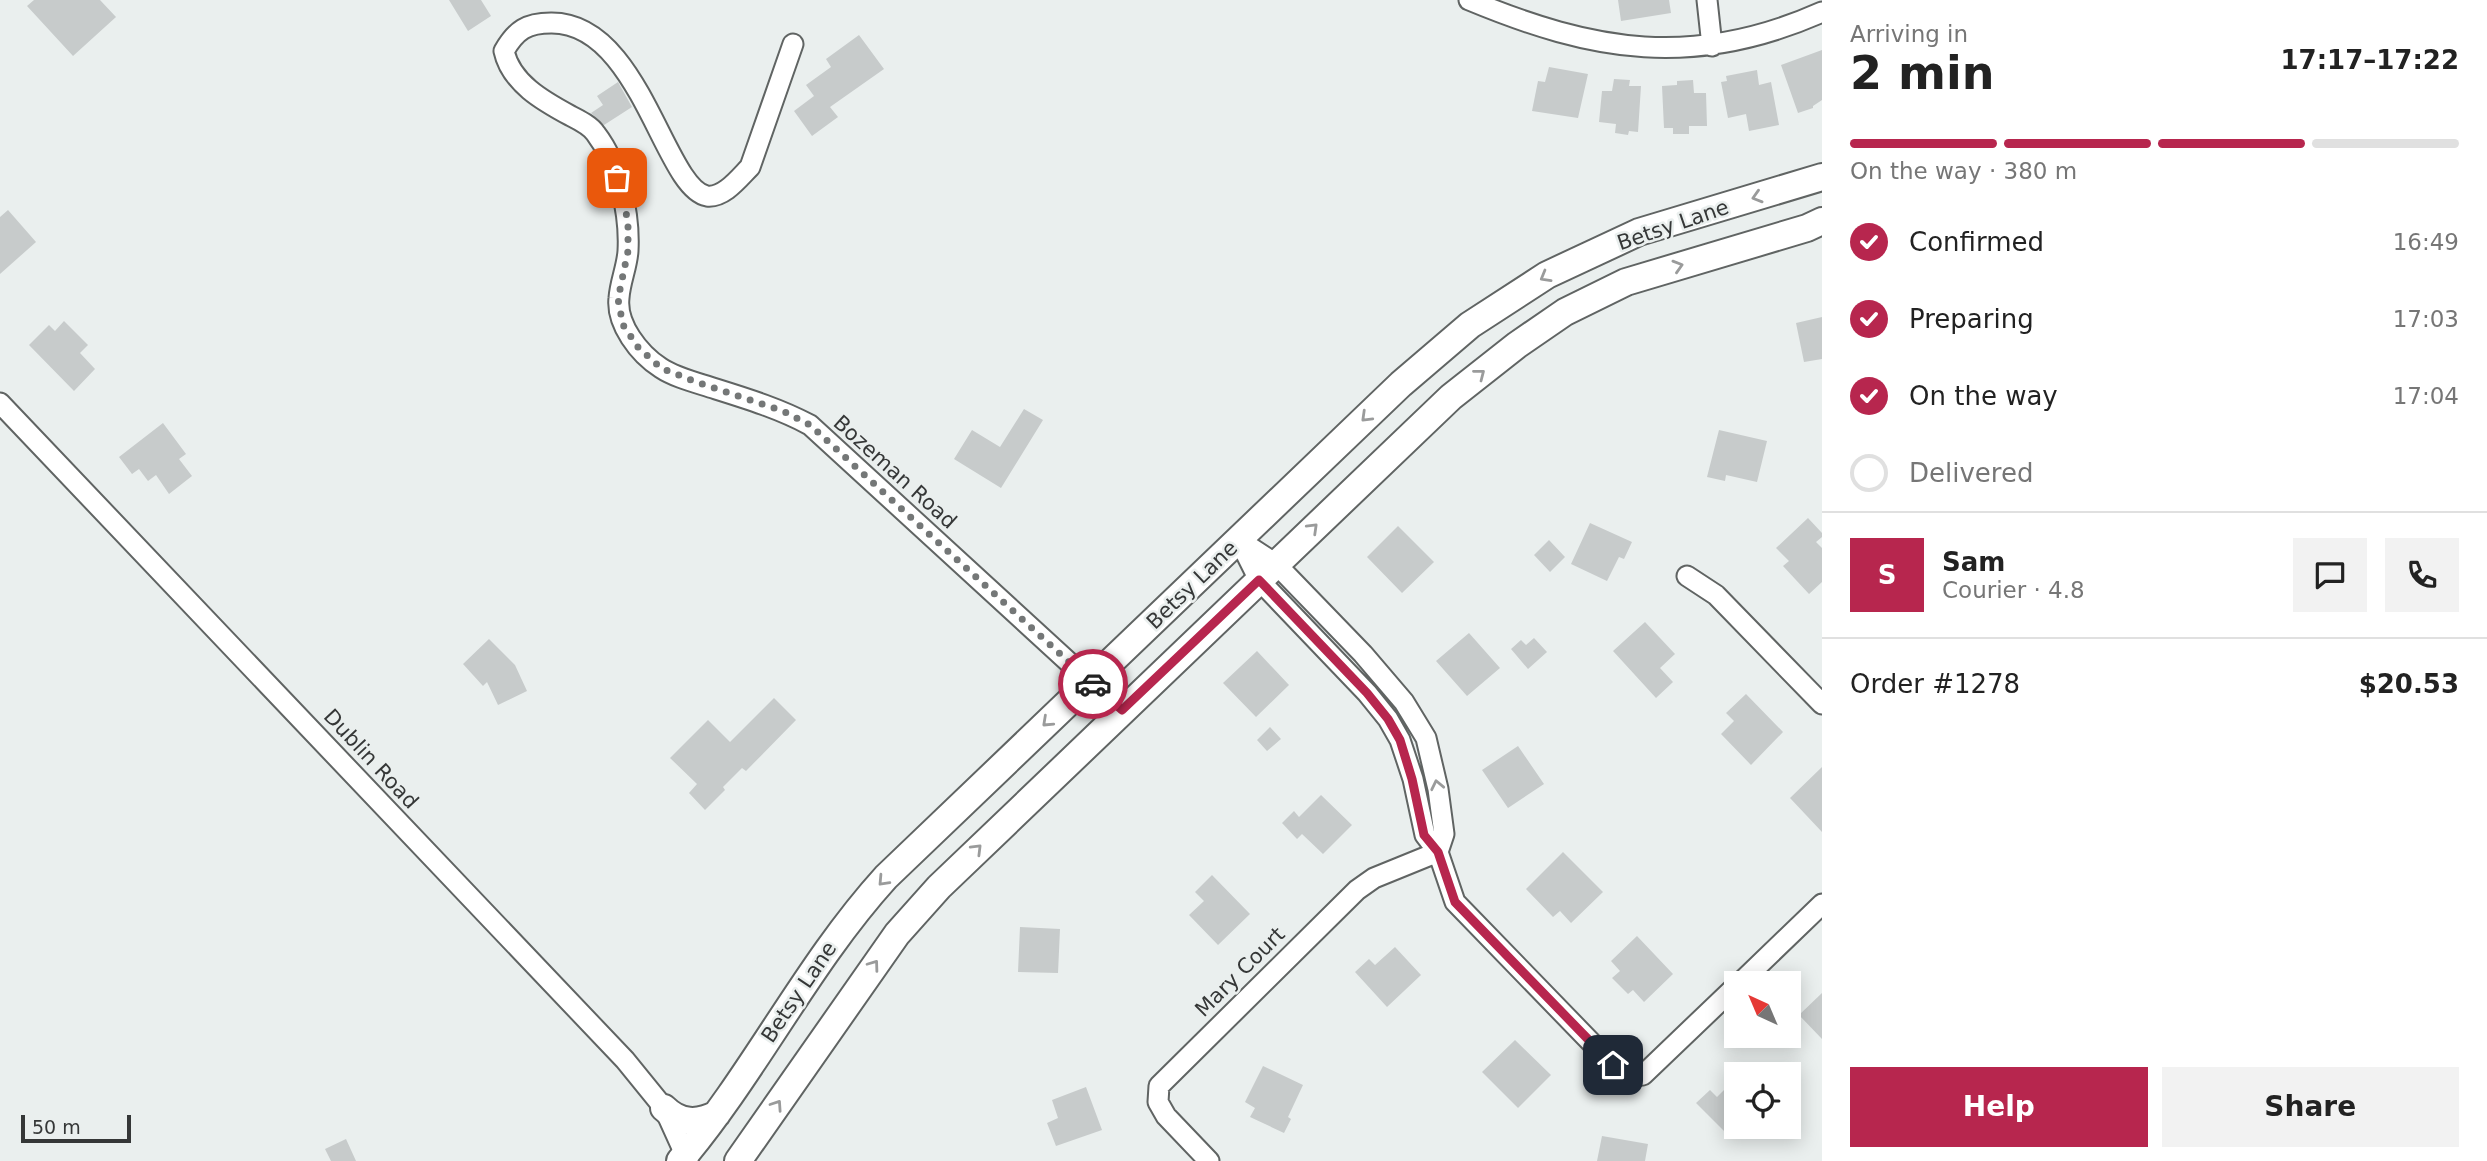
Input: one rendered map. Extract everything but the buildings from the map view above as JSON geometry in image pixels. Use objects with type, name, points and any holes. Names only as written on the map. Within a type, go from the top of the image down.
[{"type":"main road","name":"Betsy Lane","points":[[685,1159],[806,979],[862,904],[964,801],[1401,384],[1470,325],[1547,275],[1639,232],[1822,177]]},
{"type":"main road","name":"Betsy Lane","points":[[738,1161],[897,934],[986,840],[1451,397],[1517,345],[1565,313],[1626,282],[1807,228],[1822,221]]},
{"type":"main road","points":[[862,904],[897,934]]},
{"type":"main road","points":[[664,1108],[689,1122],[717,1114]]},
{"type":"street","points":[[1469,0],[1509,17],[1601,43],[1638,47],[1712,46],[1775,31],[1822,12]]},
{"type":"street","points":[[1707,0],[1712,46]]},
{"type":"street","name":"Bozeman Road","points":[[793,44],[750,167],[735,183],[718,195],[705,196],[691,185],[680,170],[636,87],[606,48],[584,32],[562,23],[538,23],[512,36],[504,51],[507,65],[519,81],[595,131],[607,151],[628,221],[628,251],[618,299],[623,325],[638,347],[661,368],[783,411],[810,425],[1122,710]]},
{"type":"street","name":"Dublin Road","points":[[0,403],[647,1084],[664,1108],[685,1159]]},
{"type":"street","points":[[1238,540],[1268,572],[1319,643],[1367,693],[1396,732],[1412,779],[1424,835],[1438,852],[1455,902],[1613,1065],[1630,1077],[1643,1074],[1724,998]]},
{"type":"street","points":[[1268,572],[1336,626],[1404,702],[1426,738],[1438,789],[1444,834],[1438,852]]},
{"type":"street","points":[[1687,576],[1716,596],[1822,704]]},
{"type":"street","points":[[1319,643],[1336,626]]},
{"type":"street","points":[[1396,732],[1416,723]]},
{"type":"street","name":"Mary Court","points":[[1209,1161],[1166,1116],[1158,1102],[1159,1086],[1357,890],[1374,878],[1438,852]]},
{"type":"street","points":[[1753,971],[1822,904]]},
{"type":"way so far","points":[[617,178],[628,221],[628,251],[618,299],[623,325],[638,347],[661,368],[783,411],[810,425],[1093,684]]},
{"type":"route","points":[[1093,684],[1122,710],[1259,580],[1367,693],[1388,719],[1400,740],[1424,835],[1438,852],[1455,902],[1613,1065]]}]
